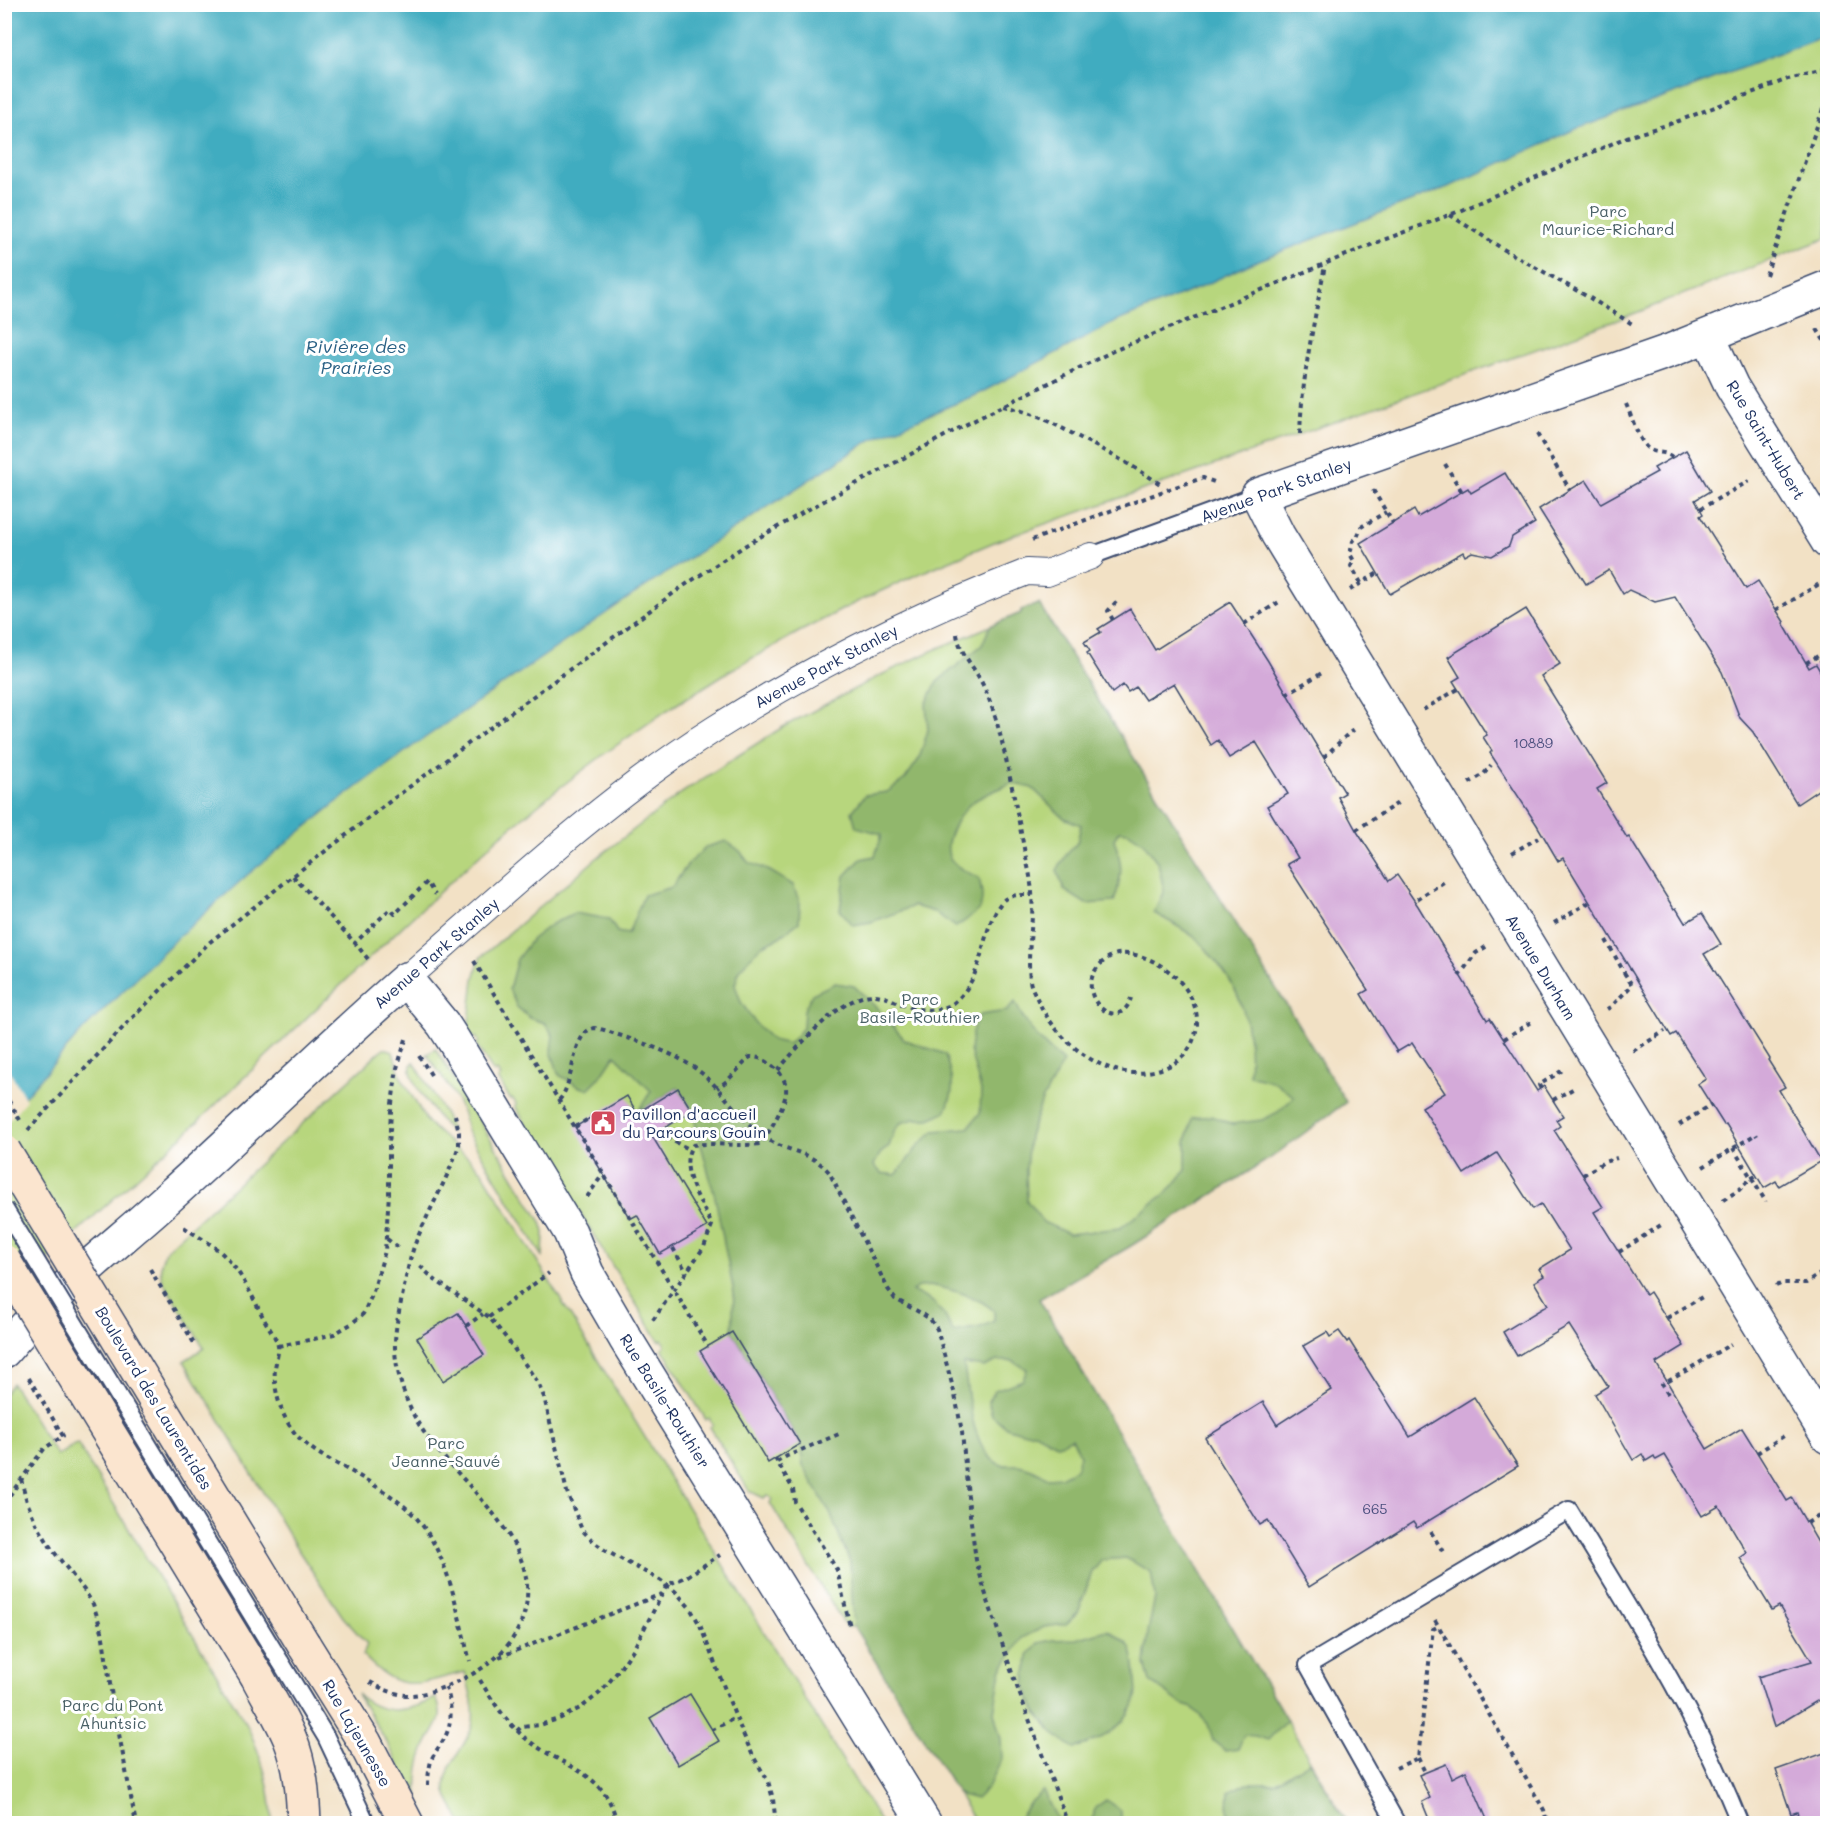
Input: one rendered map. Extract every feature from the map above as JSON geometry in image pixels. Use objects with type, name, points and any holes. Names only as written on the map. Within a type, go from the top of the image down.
[{"type":"main road","name":"Boulevard des Laurentides","points":[[16,1141],[280,1661]]},
{"type":"main road","points":[[4,1261],[280,1661],[283,1723],[298,1764],[303,1792],[304,1824]]},
{"type":"main road","name":"Rue Lajeunesse","points":[[280,1661],[365,1743],[407,1824]]},
{"type":"street","name":"Avenue Park Stanley","points":[[1258,495],[1708,336],[1827,287]]},
{"type":"street","name":"Rue Saint-Hubert","points":[[1708,336],[1732,387],[1827,542]]},
{"type":"street","name":"Avenue Durham","points":[[1258,495],[1284,545],[1827,1437]]},
{"type":"street","name":"Avenue Park Stanley","points":[[14,1360],[29,1324],[89,1268],[406,979],[534,866],[643,779],[715,728],[796,681],[899,627],[1027,572],[1047,573],[1091,556]]},
{"type":"street","name":"Rue Basile-Routhier","points":[[406,979],[454,1041],[570,1232],[587,1273],[626,1338],[925,1824]]},
{"type":"lane","name":"Avenue Park Stanley","points":[[1091,556],[1258,495]]},
{"type":"lane","name":"Boulevard des Laurentides","points":[[4,1208],[280,1661]]},
{"type":"lane","points":[[1397,1824],[1308,1665],[1569,1510],[1677,1689],[1727,1790],[1740,1824]]},
{"type":"lane","name":"Rue Lajeunesse","points":[[280,1661],[326,1737],[367,1824]]},
{"type":"path","points":[[16,1141],[131,1019],[210,942],[398,796],[682,587],[746,545],[1002,406],[1113,351],[1450,215],[1627,137],[1674,123],[1788,79],[1827,69]]},
{"type":"path","points":[[1770,260],[1827,94]]},
{"type":"path","points":[[1450,215],[1503,249],[1623,318]]},
{"type":"path","points":[[1300,434],[1305,367],[1325,264]]},
{"type":"path","points":[[1816,328],[1827,347]]},
{"type":"path","points":[[1626,403],[1642,441],[1647,447],[1652,451],[1667,453],[1672,457]]},
{"type":"path","points":[[1002,406],[1020,409],[1041,417],[1160,484]]},
{"type":"path","points":[[1531,425],[1570,490]]},
{"type":"path","points":[[1441,456],[1462,492]]},
{"type":"path","points":[[1700,509],[1756,476]]},
{"type":"path","points":[[1368,482],[1393,524]]},
{"type":"path","points":[[1361,583],[1351,566],[1354,561],[1350,554],[1353,541],[1357,538],[1361,527],[1386,512]]},
{"type":"path","points":[[1344,593],[1378,573]]},
{"type":"path","points":[[1776,610],[1821,583]]},
{"type":"path","points":[[1244,624],[1283,599]]},
{"type":"path","points":[[1113,620],[1108,611],[1116,602]]},
{"type":"path","points":[[956,635],[994,711],[1016,804],[1032,895],[1033,909],[1028,956],[1030,982],[1040,1007],[1058,1032],[1079,1051],[1099,1064],[1119,1071],[1144,1073],[1162,1070],[1177,1063],[1188,1050],[1195,1034],[1197,1020],[1193,1003],[1182,984],[1162,964],[1142,955],[1121,953],[1111,956],[1098,966],[1092,977],[1090,987],[1094,1001],[1103,1010],[1114,1015],[1122,1013],[1131,998]]},
{"type":"path","points":[[1806,663],[1818,656],[1827,671]]},
{"type":"path","points":[[1286,694],[1327,670]]},
{"type":"path","points":[[1417,713],[1458,689]]},
{"type":"path","points":[[1324,757],[1349,733],[1361,726]]},
{"type":"path","points":[[1462,787],[1484,774],[1491,765]]},
{"type":"path","points":[[1356,830],[1405,799]]},
{"type":"path","points":[[1506,858],[1538,838]]},
{"type":"path","points":[[293,876],[368,959]]},
{"type":"path","points":[[1417,899],[1453,877]]},
{"type":"path","points":[[355,943],[390,909],[395,914],[427,882],[435,896]]},
{"type":"path","points":[[778,1070],[811,1033],[847,1004],[872,995],[927,1010],[945,1007],[955,1002],[969,985],[978,965],[996,910],[1004,899],[1015,895],[1032,895]]},
{"type":"path","points":[[1548,927],[1590,902]]},
{"type":"path","points":[[1601,1012],[1612,1006],[1632,985],[1606,940]]},
{"type":"path","points":[[1459,976],[1476,953],[1492,943]]},
{"type":"path","points":[[472,958],[708,1346]]},
{"type":"path","points":[[1625,974],[1630,970]]},
{"type":"path","points":[[1504,1039],[1538,1018]]},
{"type":"path","points":[[559,1100],[568,1085],[580,1040],[593,1028],[604,1030],[667,1052],[694,1068],[765,1137],[810,1156],[829,1172],[888,1289],[895,1299],[921,1312],[937,1329],[955,1395],[962,1432],[969,1507],[979,1571],[1013,1676],[1068,1824]]},
{"type":"path","points":[[278,1346],[334,1334],[363,1314],[372,1295],[387,1239],[391,1111],[397,1068],[409,1030],[414,1041]]},
{"type":"path","points":[[1626,1054],[1665,1031]]},
{"type":"path","points":[[418,1053],[438,1086]]},
{"type":"path","points":[[649,1326],[704,1247],[712,1225],[687,1172],[689,1149],[693,1145],[701,1144],[745,1146],[760,1144],[776,1119],[786,1094],[785,1082],[778,1070],[758,1057],[750,1057],[717,1088]]},
{"type":"path","points":[[1541,1089],[1539,1085],[1568,1067]]},
{"type":"path","points":[[1553,1100],[1579,1085]]},
{"type":"path","points":[[1672,1129],[1711,1105]]},
{"type":"path","points":[[452,1109],[458,1123],[459,1145],[411,1258],[396,1325],[396,1358],[405,1394],[420,1425],[430,1441],[499,1520],[515,1546],[524,1568],[528,1591],[525,1614],[515,1635],[495,1659]]},
{"type":"path","points":[[575,1127],[600,1113]]},
{"type":"path","points":[[661,1130],[671,1140],[689,1149]]},
{"type":"path","points":[[1697,1171],[1756,1134],[1757,1136]]},
{"type":"path","points":[[1733,1148],[1754,1177],[1766,1202]]},
{"type":"path","points":[[1583,1175],[1604,1162],[1623,1157]]},
{"type":"path","points":[[585,1201],[603,1174]]},
{"type":"path","points":[[1718,1203],[1754,1177]]},
{"type":"path","points":[[1619,1252],[1664,1223]]},
{"type":"path","points":[[183,1227],[219,1251],[241,1276],[278,1346],[275,1371],[276,1394],[283,1413],[294,1432],[319,1454],[381,1489],[401,1504],[418,1520],[430,1537],[441,1558],[453,1592],[470,1661]]},
{"type":"path","points":[[387,1239],[401,1250]]},
{"type":"path","points":[[673,1248],[687,1273]]},
{"type":"path","points":[[420,1266],[435,1280],[489,1317],[537,1380],[544,1397],[567,1492],[582,1530],[606,1551],[667,1585],[690,1608],[700,1625],[735,1718],[768,1781],[777,1824]]},
{"type":"path","points":[[150,1269],[194,1343]]},
{"type":"path","points":[[1770,1290],[1783,1283],[1806,1283],[1827,1269]]},
{"type":"path","points":[[489,1317],[549,1273]]},
{"type":"path","points":[[1667,1318],[1708,1294]]},
{"type":"path","points":[[466,1326],[483,1314]]},
{"type":"path","points":[[1668,1394],[1662,1384],[1736,1341]]},
{"type":"path","points":[[4,1503],[37,1458],[63,1436],[14,1360]]},
{"type":"path","points":[[1757,1453],[1791,1430]]},
{"type":"path","points":[[839,1434],[776,1460],[793,1489],[795,1502],[837,1570],[850,1627]]},
{"type":"path","points":[[21,1479],[36,1523],[51,1548],[93,1604],[102,1631],[136,1824]]},
{"type":"path","points":[[1807,1523],[1827,1511]]},
{"type":"path","points":[[1431,1532],[1443,1552]]},
{"type":"path","points":[[517,1731],[521,1727],[540,1725],[561,1718],[582,1707],[601,1692],[634,1648],[667,1585],[686,1577],[720,1555]]},
{"type":"path","points":[[366,1679],[379,1688],[401,1696],[421,1694],[478,1671],[495,1659],[663,1594]]},
{"type":"path","points":[[1425,1772],[1418,1758],[1432,1629],[1439,1626],[1544,1810],[1547,1824]]},
{"type":"path","points":[[480,1680],[493,1701],[517,1731],[555,1758],[597,1783],[614,1808],[617,1824]]},
{"type":"path","points":[[428,1791],[431,1761],[446,1735],[450,1721],[449,1696],[445,1686]]},
{"type":"path","points":[[712,1730],[735,1718]]},
{"type":"path","points":[[1393,1770],[1418,1758]]},
{"type":"green space","name":"Parc Maurice-Richard","points":[[1827,35],[1827,238],[1623,318],[999,540],[855,603],[731,670],[607,752],[498,838],[188,1131],[5,1297],[5,1122],[83,1030],[173,942],[246,876],[333,805],[413,746],[634,594],[872,439],[980,393],[1115,322],[1196,289],[1254,262],[1453,185],[1573,130]]},
{"type":"green space","name":"Parc Basile-Routhier","points":[[1039,604],[1346,1102],[1272,1157],[1129,1247],[1039,1299],[1347,1823],[976,1823],[855,1627],[846,1627],[770,1503],[772,1499],[767,1495],[764,1498],[749,1491],[710,1427],[713,1425],[709,1418],[706,1420],[662,1348],[665,1346],[662,1340],[659,1341],[542,1152],[544,1149],[541,1144],[538,1145],[515,1106],[517,1105],[513,1099],[510,1099],[498,1079],[501,1077],[497,1071],[494,1073],[476,1045],[479,1042],[476,1037],[473,1038],[468,1030],[474,979],[480,958],[597,858],[680,794],[783,727],[879,676],[1021,613],[1021,610]]},
{"type":"green space","points":[[1039,604],[1346,1102],[1272,1157],[1129,1247],[1039,1299],[1287,1720],[1268,1740],[1244,1735],[1238,1749],[1226,1751],[1213,1741],[1208,1724],[1193,1708],[1183,1705],[1150,1681],[1145,1664],[1155,1597],[1151,1572],[1126,1558],[1102,1560],[1092,1572],[1078,1613],[1066,1624],[1044,1627],[1022,1638],[1001,1671],[994,1712],[1001,1739],[1002,1759],[988,1787],[976,1799],[958,1794],[854,1627],[850,1562],[830,1513],[803,1466],[800,1443],[732,1332],[734,1293],[715,1197],[692,1111],[678,1088],[637,1113],[651,1091],[615,1055],[601,1076],[588,1089],[559,1075],[551,1051],[553,1035],[545,1023],[530,1018],[517,1007],[509,989],[517,959],[532,939],[552,924],[574,913],[609,919],[617,932],[628,934],[644,895],[672,887],[688,864],[706,847],[726,841],[740,851],[748,862],[770,871],[793,885],[800,903],[799,922],[778,938],[761,946],[739,970],[735,985],[741,1002],[756,1024],[772,1040],[789,1044],[803,1028],[804,1010],[812,994],[835,983],[854,986],[905,1040],[945,1054],[952,1090],[945,1112],[929,1119],[914,1119],[901,1123],[895,1130],[889,1146],[880,1154],[874,1165],[881,1173],[896,1175],[919,1145],[934,1131],[968,1128],[980,1113],[981,1091],[970,1050],[973,1028],[980,1015],[1007,1011],[1015,1002],[1036,1035],[1063,1062],[1042,1101],[1029,1136],[1026,1170],[1027,1201],[1043,1222],[1069,1234],[1120,1228],[1170,1190],[1186,1170],[1186,1142],[1192,1118],[1212,1116],[1232,1124],[1262,1120],[1278,1112],[1294,1097],[1275,1082],[1249,1075],[1249,1042],[1239,998],[1224,971],[1200,942],[1154,913],[1164,890],[1158,863],[1143,842],[1128,832],[1119,831],[1114,839],[1121,870],[1114,902],[1086,904],[1064,890],[1057,870],[1068,852],[1077,843],[1081,825],[1064,818],[1032,788],[1012,783],[969,805],[950,835],[948,850],[951,860],[979,878],[982,903],[971,917],[956,927],[934,912],[914,906],[871,922],[853,925],[840,910],[845,876],[861,859],[875,856],[882,834],[856,827],[852,812],[865,795],[887,792],[905,779],[919,759],[928,730],[926,704],[937,682],[982,645],[990,626],[1021,613],[1021,610]],"holes":[[[934,1286],[981,1301],[994,1311],[994,1321],[981,1327],[953,1332],[945,1316],[933,1302],[912,1291],[918,1287]],[[997,1361],[1013,1361],[1027,1369],[1023,1380],[995,1390],[988,1401],[992,1415],[1006,1427],[1022,1432],[1035,1432],[1058,1445],[1072,1438],[1080,1455],[1076,1469],[1061,1477],[1048,1478],[1026,1467],[999,1464],[990,1457],[982,1446],[972,1419],[964,1364],[984,1367]]]},
{"type":"green space","name":"Parc Jeanne-Sauvé","points":[[383,1049],[393,1052],[401,1077],[427,1122],[482,1171],[881,1823],[462,1823],[448,1799],[445,1785],[450,1767],[466,1740],[473,1722],[472,1703],[465,1672],[422,1683],[400,1682],[388,1677],[363,1655],[367,1644],[343,1617],[296,1547],[184,1361],[204,1348],[161,1275],[161,1262],[169,1247]]},
{"type":"green space","points":[[436,1049],[541,1222],[544,1232],[543,1257],[467,1131],[457,1101],[427,1054]]},
{"type":"green space","points":[[414,1062],[446,1116],[452,1133],[414,1081],[411,1065]]},
{"type":"green space","name":"Parc du Pont Ahuntsic","points":[[12,1383],[57,1456],[77,1443],[247,1725],[265,1772],[272,1823],[5,1823],[4,1394]]},
{"type":"green space","points":[[1107,1630],[1122,1639],[1129,1647],[1137,1686],[1136,1697],[1127,1717],[1112,1731],[1103,1737],[1074,1748],[1055,1735],[1036,1712],[1025,1687],[1028,1655],[1038,1643],[1076,1639]]},
{"type":"green space","points":[[357,1694],[376,1706],[395,1710],[415,1707],[436,1698],[440,1714],[420,1764],[417,1785],[419,1806],[389,1746]]},
{"type":"green space","points":[[1310,1761],[1347,1823],[1232,1823],[1228,1810],[1229,1792],[1246,1783],[1275,1783]]},
{"type":"green space","points":[[1043,1791],[1059,1823],[1014,1823],[1031,1801]]},
{"type":"green space","points":[[1106,1800],[1121,1811],[1121,1823],[1092,1823],[1095,1808]]},
{"type":"water","name":"Rivière des Prairies","points":[[5,5],[1827,5],[1827,35],[1573,130],[1453,185],[1254,262],[1196,289],[1115,322],[980,393],[872,439],[634,594],[413,746],[333,805],[246,876],[173,942],[83,1030],[5,1122]]},
{"type":"pier","points":[[5,1064],[26,1100],[4,1125]]},
{"type":"building","points":[[1686,450],[1710,491],[1695,500],[1703,514],[1700,516],[1746,589],[1758,581],[1809,668],[1816,664],[1827,683],[1827,784],[1797,804],[1753,732],[1740,718],[1722,672],[1675,597],[1655,602],[1629,590],[1623,594],[1609,570],[1586,584],[1539,509],[1586,480],[1601,503],[1657,472],[1654,468]]},
{"type":"building","points":[[1505,473],[1535,523],[1512,537],[1509,546],[1492,556],[1472,552],[1465,556],[1463,552],[1390,594],[1360,543],[1414,510],[1418,517],[1468,488],[1471,493]]},
{"type":"building","points":[[1230,602],[1268,661],[1345,793],[1338,797],[1389,881],[1397,875],[1487,1020],[1490,1018],[1537,1091],[1544,1086],[1563,1116],[1556,1120],[1560,1126],[1554,1130],[1603,1207],[1594,1212],[1646,1295],[1650,1292],[1684,1346],[1656,1363],[1707,1449],[1742,1428],[1787,1501],[1792,1498],[1827,1558],[1827,1695],[1774,1727],[1758,1677],[1812,1661],[1779,1606],[1772,1610],[1740,1558],[1747,1553],[1719,1506],[1702,1516],[1665,1455],[1656,1460],[1654,1456],[1646,1461],[1642,1454],[1633,1460],[1595,1394],[1608,1386],[1569,1325],[1517,1356],[1503,1332],[1548,1305],[1534,1282],[1544,1276],[1539,1269],[1570,1250],[1541,1204],[1533,1209],[1497,1153],[1464,1174],[1422,1107],[1445,1093],[1412,1043],[1397,1052],[1361,994],[1368,990],[1287,864],[1298,858],[1267,806],[1288,794],[1256,742],[1229,758],[1218,740],[1211,745],[1174,683],[1145,700],[1136,687],[1128,692],[1123,685],[1112,693],[1087,653],[1090,651],[1084,642],[1101,632],[1098,629],[1130,609],[1155,650]]},
{"type":"building","points":[[1526,609],[1560,664],[1541,676],[1607,783],[1597,789],[1627,838],[1629,837],[1685,923],[1702,913],[1721,944],[1704,954],[1770,1059],[1768,1060],[1785,1087],[1779,1090],[1821,1161],[1779,1186],[1776,1181],[1764,1188],[1726,1124],[1724,1125],[1698,1084],[1706,1079],[1676,1033],[1671,1036],[1563,858],[1558,861],[1490,753],[1492,751],[1483,737],[1487,735],[1453,681],[1460,677],[1448,657]]},
{"type":"building","points":[[678,1088],[692,1111],[652,1136],[707,1227],[660,1254],[637,1215],[630,1219],[575,1127],[627,1096],[637,1113]]},
{"type":"building","points":[[458,1313],[484,1355],[443,1381],[417,1338]]},
{"type":"building","points":[[1339,1331],[1347,1342],[1349,1340],[1410,1437],[1474,1397],[1518,1466],[1417,1528],[1413,1522],[1309,1587],[1268,1520],[1260,1525],[1205,1438],[1263,1402],[1277,1425],[1331,1390],[1303,1346],[1327,1332],[1330,1337]]},
{"type":"building","points":[[732,1332],[800,1444],[768,1463],[700,1351]]},
{"type":"building","points":[[690,1694],[719,1741],[678,1765],[650,1718]]},
{"type":"building","points":[[1827,1752],[1827,1824],[1801,1824],[1797,1812],[1791,1814],[1776,1770]]},
{"type":"building","points":[[1446,1764],[1452,1778],[1466,1771],[1489,1824],[1431,1824],[1422,1802],[1430,1798],[1419,1775]]},
{"type":"place","name":"Pavillon d'accueil du Parcours Gouin","points":[[603,1123]]}]
